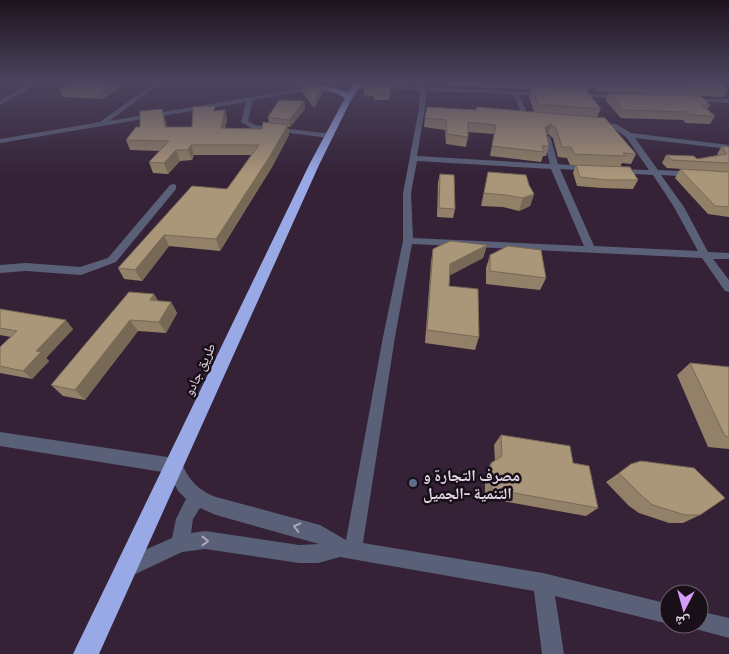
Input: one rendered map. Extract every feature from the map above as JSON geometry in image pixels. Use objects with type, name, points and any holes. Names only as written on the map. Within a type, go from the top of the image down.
[{"type":"highway","name":"طريق جادو","points":[[86,654],[340,114]]},
{"type":"street","points":[[102,124],[116,114]]},
{"type":"street","points":[[0,141],[167,114]]},
{"type":"street","points":[[246,114],[244,122],[253,128],[329,136]]},
{"type":"street","points":[[346,549],[408,242],[407,193],[412,158],[426,114]]},
{"type":"street","points":[[517,116],[531,118],[528,114]]},
{"type":"street","points":[[589,122],[614,125],[628,135],[656,172],[679,207],[706,255],[729,288]]},
{"type":"street","points":[[628,135],[729,147]]},
{"type":"street","points":[[547,138],[554,168],[591,250]]},
{"type":"street","points":[[412,158],[600,170]]},
{"type":"street","points":[[610,170],[729,176]]},
{"type":"street","points":[[0,269],[26,267],[81,271],[112,260],[173,187]]},
{"type":"street","points":[[408,242],[729,256]]},
{"type":"street","points":[[0,439],[174,466],[184,485],[197,498],[216,506],[320,534],[346,549]]},
{"type":"street","points":[[182,543],[181,531],[184,519],[189,508],[197,498]]},
{"type":"street","points":[[127,568],[182,543],[205,540],[298,554],[318,554],[346,549],[543,583],[659,612]]},
{"type":"street","points":[[543,583],[553,654]]},
{"type":"street","points":[[709,623],[729,628]]},
{"type":"building","points":[[140,114],[163,114],[165,127],[192,127],[193,114],[224,114],[221,128],[262,129],[263,122],[288,125],[216,239],[164,235],[135,270],[118,268],[192,186],[227,189],[259,145],[191,145],[188,150],[176,150],[164,163],[149,162],[169,141],[126,140],[136,127],[140,127]]},
{"type":"building","points":[[270,114],[294,114],[289,120],[268,117]]},
{"type":"building","points":[[426,114],[552,114],[605,118],[636,154],[623,153],[625,156],[574,154],[571,147],[562,147],[556,128],[551,124],[545,127],[549,146],[542,146],[544,152],[492,146],[496,125],[468,122],[468,137],[447,134],[446,120],[425,118]]},
{"type":"building","points":[[689,114],[712,114],[715,116]]},
{"type":"building","points":[[722,146],[729,147],[729,163],[672,160],[666,155],[694,156],[697,159],[727,154]]},
{"type":"building","points":[[576,165],[630,167],[638,180],[607,180],[580,177]]},
{"type":"building","points":[[680,169],[729,172],[729,207],[715,206]]},
{"type":"building","points":[[488,172],[526,175],[534,194],[523,198],[484,193]]},
{"type":"building","points":[[440,174],[454,175],[455,209],[439,208]]},
{"type":"building","points":[[450,241],[487,245],[450,264],[449,286],[478,289],[479,337],[427,330],[433,249]]},
{"type":"building","points":[[508,246],[541,250],[546,278],[490,271],[490,255]]},
{"type":"building","points":[[129,292],[154,294],[150,300],[171,302],[159,322],[130,320],[75,390],[51,385]]},
{"type":"building","points":[[0,309],[66,320],[36,351],[41,352],[23,371],[0,366],[0,347],[17,331],[0,328]]},
{"type":"building","points":[[690,363],[729,367],[729,437],[725,436]]},
{"type":"building","points":[[501,435],[570,446],[573,463],[589,466],[598,508],[492,489],[491,463],[502,456]]},
{"type":"building","points":[[641,461],[694,468],[725,498],[700,515],[685,515],[653,505],[619,473],[631,464]]},
{"type":"place","name":"مصرف التجارة و التنمية -الجميل","points":[[413,483]]}]
